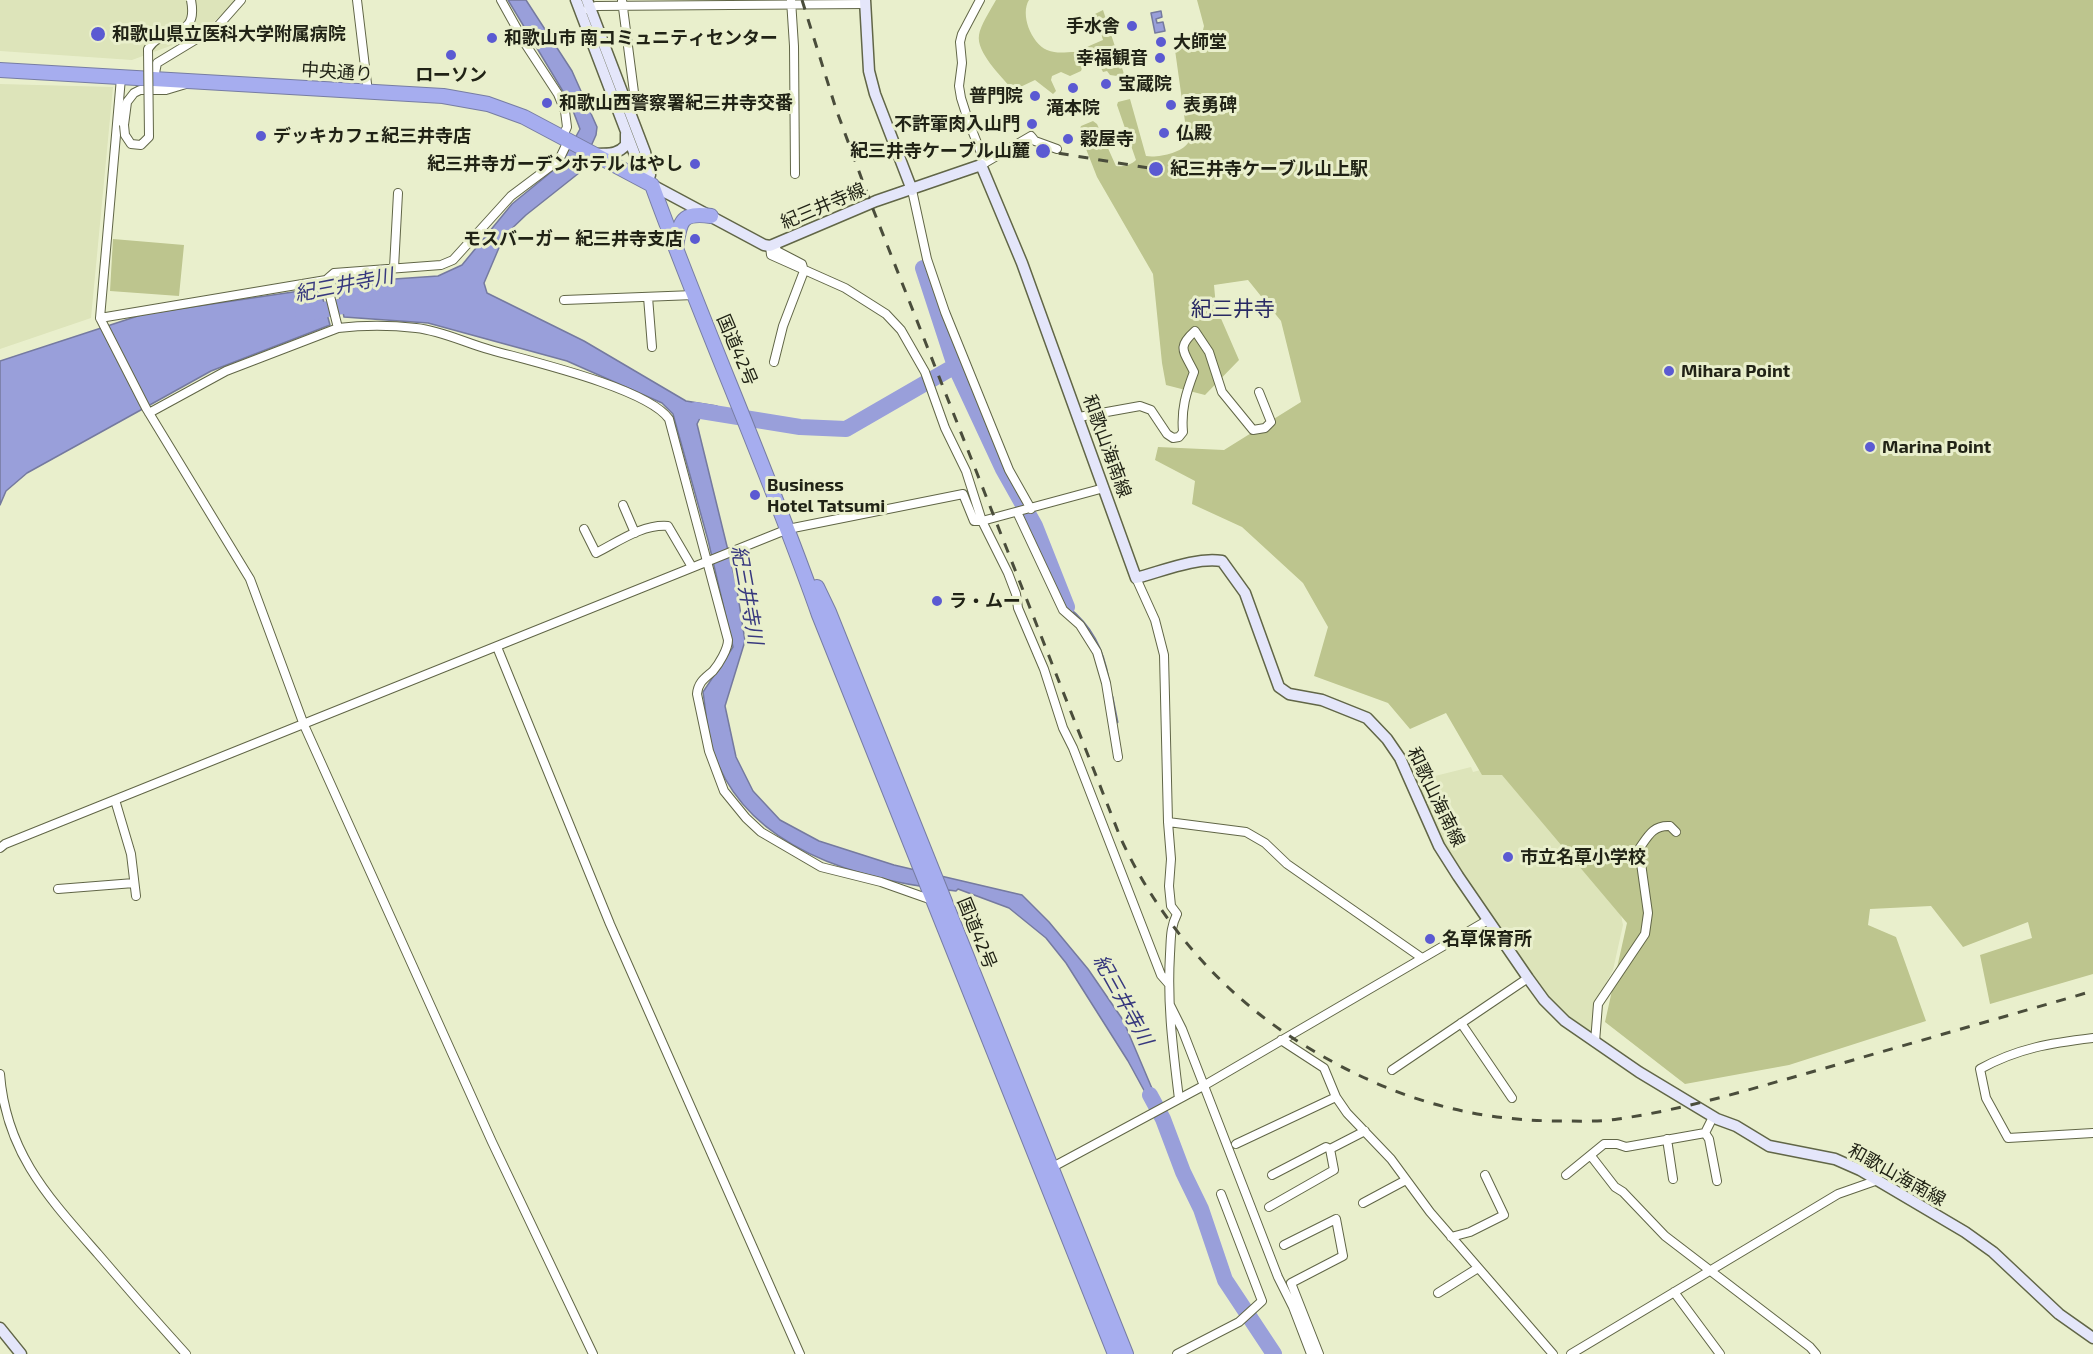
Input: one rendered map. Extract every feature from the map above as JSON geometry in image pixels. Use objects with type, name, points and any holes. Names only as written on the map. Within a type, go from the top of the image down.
[{"type":"highway","name":"中央通り","points":[[0,70],[443,96],[474,100],[524,117],[652,185]]},
{"type":"highway","name":"国道42号","points":[[652,185],[694,295],[747,422],[819,615],[926,868],[1047,1170],[1126,1354]]},
{"type":"highway","points":[[676,250],[682,220],[692,216],[711,216]]},
{"type":"highway","name":"国道42号","points":[[1047,1170],[1115,1354]]},
{"type":"main road","points":[[576,0],[586,7],[627,104],[645,152],[652,185]]},
{"type":"main road","points":[[865,2],[869,71],[875,94],[912,190],[983,164]]},
{"type":"main road","points":[[586,7],[624,126],[635,155],[652,185]]},
{"type":"main road","points":[[593,155],[612,154],[623,148],[627,142],[624,126]]},
{"type":"main road","name":"和歌山海南線","points":[[983,164],[1022,262],[1136,578],[1188,564],[1222,561],[1245,593],[1279,687],[1289,694],[1322,700],[1367,718],[1387,739],[1400,758],[1440,846],[1528,978],[1544,1000],[1565,1021],[1639,1072],[1713,1117],[1736,1126],[1769,1146],[1835,1159],[1878,1180],[1978,1240],[2059,1314],[2093,1338]]},
{"type":"main road","name":"紀三井寺線","points":[[652,185],[764,245],[773,245],[876,201],[912,190]]},
{"type":"main road","points":[[0,1328],[21,1354]]},
{"type":"street","points":[[191,0],[193,18],[190,25],[181,31],[163,35],[148,49],[149,137],[141,145],[131,144],[125,135],[124,125],[127,102],[134,93],[140,90],[176,88],[192,81]]},
{"type":"street","points":[[154,78],[157,63],[218,26],[241,0]]},
{"type":"street","points":[[357,0],[368,92]]},
{"type":"street","points":[[101,321],[327,282],[334,273],[441,265],[453,260],[511,196],[559,160],[567,141],[565,111],[558,94],[526,45],[501,0]]},
{"type":"street","points":[[980,0],[966,25],[960,42],[962,63],[959,86],[983,164],[1031,135],[1035,141],[1057,149]]},
{"type":"street","points":[[586,7],[623,3],[865,2]]},
{"type":"street","points":[[623,3],[634,100],[627,104]]},
{"type":"street","points":[[792,3],[795,174]]},
{"type":"street","points":[[121,78],[101,321],[148,410],[250,579],[304,724],[492,1142],[593,1354]]},
{"type":"street","points":[[912,190],[927,259],[945,312],[1010,470],[1031,509]]},
{"type":"street","points":[[394,268],[398,193]]},
{"type":"street","points":[[773,245],[777,251],[802,264],[804,271],[783,326],[774,362]]},
{"type":"street","points":[[804,271],[845,288],[885,314],[901,330],[925,372],[945,428],[972,485],[982,521],[1008,573],[1016,594],[1018,608],[1044,669],[1063,728],[1073,748],[1161,975],[1168,983]]},
{"type":"street","points":[[327,282],[338,325]]},
{"type":"street","points":[[564,300],[694,295]]},
{"type":"street","points":[[648,297],[652,347]]},
{"type":"street","points":[[148,410],[226,370],[338,325],[416,328],[441,333],[488,350],[586,377],[643,400],[663,411],[669,419],[708,561],[728,645],[713,670],[698,686],[697,694],[709,751],[724,791],[761,832],[821,867],[881,882],[938,900]]},
{"type":"street","points":[[1078,417],[1140,406],[1151,410],[1167,434],[1173,438],[1179,437],[1184,432],[1181,415],[1183,401],[1194,372],[1183,348],[1184,340],[1195,331],[1209,352],[1222,392],[1253,430],[1266,428],[1271,422],[1259,392]]},
{"type":"street","points":[[0,848],[5,844],[788,529],[963,494],[974,521],[982,521],[1104,488]]},
{"type":"street","points":[[623,505],[635,533]]},
{"type":"street","points":[[1017,512],[1063,610],[1080,625],[1096,652],[1106,683],[1118,757]]},
{"type":"street","points":[[584,529],[596,553],[635,533],[658,526],[668,526],[692,567]]},
{"type":"street","points":[[1136,578],[1155,620],[1164,655],[1171,859],[1169,886],[1171,906],[1177,914],[1170,933],[1169,1024],[1179,1099]]},
{"type":"street","points":[[497,646],[610,924],[800,1354]]},
{"type":"street","points":[[115,800],[131,854],[136,896]]},
{"type":"street","points":[[1168,822],[1246,832],[1265,843],[1287,864],[1422,958]]},
{"type":"street","points":[[1595,1042],[1598,1004],[1645,934],[1648,913],[1639,849],[1652,830],[1670,826],[1676,832]]},
{"type":"street","points":[[58,889],[134,884]]},
{"type":"street","points":[[1047,1170],[1205,1085],[1488,920]]},
{"type":"street","points":[[1392,1070],[1528,978]]},
{"type":"street","points":[[1169,1004],[1205,1085],[1278,1277],[1293,1306],[1311,1354]]},
{"type":"street","points":[[1461,1023],[1512,1098]]},
{"type":"street","points":[[2093,1038],[2034,1047],[2004,1056],[1980,1069],[1986,1098],[2008,1138],[2093,1133]]},
{"type":"street","points":[[1281,1040],[1324,1068],[1336,1097],[1347,1113],[1365,1131],[1451,1237],[1553,1354]]},
{"type":"street","points":[[0,1074],[7,1117],[18,1144],[39,1183],[55,1206],[186,1354]]},
{"type":"street","points":[[1236,1144],[1336,1097]]},
{"type":"street","points":[[1705,1132],[1713,1117]]},
{"type":"street","points":[[1272,1175],[1326,1147],[1330,1149],[1365,1131]]},
{"type":"street","points":[[1566,1175],[1604,1144],[1626,1147],[1705,1132]]},
{"type":"street","points":[[1705,1132],[1717,1181]]},
{"type":"street","points":[[1667,1139],[1673,1179]]},
{"type":"street","points":[[1269,1207],[1334,1170],[1330,1149]]},
{"type":"street","points":[[1591,1156],[1615,1187],[1623,1192],[1665,1236],[1810,1347],[1816,1354]]},
{"type":"street","points":[[1451,1237],[1470,1232],[1504,1215],[1485,1175]]},
{"type":"street","points":[[1363,1203],[1406,1180]]},
{"type":"street","points":[[1570,1354],[1838,1194],[1878,1180]]},
{"type":"street","points":[[1178,1354],[1239,1322],[1262,1301],[1221,1194]]},
{"type":"street","points":[[1284,1245],[1336,1219],[1343,1256],[1291,1283],[1318,1354]]},
{"type":"street","points":[[1438,1293],[1478,1268]]},
{"type":"street","points":[[1674,1292],[1720,1354]]},
{"type":"shaded area","name":"和歌山県立医科大学附属病院","points":[[0,0],[234,0],[229,8],[209,26],[181,42],[132,60],[0,51]]},
{"type":"shaded area","points":[[996,0],[1029,0],[1027,20],[1036,41],[1047,50],[1075,52],[1082,68],[1081,71],[1070,76],[1061,72],[1052,76],[1051,80],[1056,91],[1053,94],[1035,80],[1016,89],[1011,88],[985,56],[979,42],[981,27]]},
{"type":"shaded area","points":[[1197,0],[2093,0],[2093,974],[1990,1004],[1980,955],[2032,938],[2028,922],[1963,947],[1931,906],[1870,909],[1868,925],[1896,937],[1926,1021],[1789,1065],[1685,1084],[1605,1022],[1627,923],[1502,775],[1482,775],[1446,713],[1410,729],[1388,703],[1314,676],[1328,627],[1303,583],[1242,527],[1192,504],[1195,481],[1155,460],[1158,447],[1224,450],[1301,402],[1281,321],[1248,280],[1214,285],[1216,307],[1239,360],[1205,395],[1166,385],[1153,274],[1097,177],[1079,131],[1081,126],[1093,121],[1097,124],[1116,166],[1132,163],[1136,160],[1117,105],[1118,102],[1130,99],[1146,156],[1169,154],[1185,147],[1188,143],[1175,50],[1178,45],[1202,34],[1204,26]]},
{"type":"shaded area","points":[[1103,10],[1128,86],[1124,89],[1117,76],[1110,75],[1107,71],[1103,72],[1099,64],[1087,66],[1082,49],[1103,40],[1095,14]]},
{"type":"shaded area","points":[[0,84],[113,87],[91,318],[0,349]]},
{"type":"shaded area","points":[[113,239],[184,245],[179,296],[110,291]]},
{"type":"shaded area","points":[[1471,767],[1473,772],[1492,767],[1526,791],[1617,895],[1623,925],[1613,970],[1598,998],[1593,1014],[1592,1035],[1572,1021],[1545,995],[1438,836],[1415,781]]},
{"type":"water","points":[[508,0],[526,0],[572,71],[597,127],[596,135],[579,173],[526,215],[504,236],[484,283],[487,293],[584,341],[686,401],[717,406],[719,419],[700,418],[697,424],[736,583],[745,641],[725,706],[736,757],[753,791],[780,820],[819,841],[894,865],[1022,895],[1049,922],[1088,969],[1123,1020],[1159,1105],[1152,1105],[1128,1061],[1066,963],[1046,938],[1009,908],[958,889],[956,891],[883,879],[847,869],[812,855],[780,837],[752,814],[729,785],[711,744],[703,692],[733,647],[708,540],[673,414],[662,403],[567,361],[428,323],[344,317],[336,283],[438,276],[462,265],[512,204],[561,164],[580,129],[570,103]]},
{"type":"water","points":[[1161,11],[1162,17],[1156,19],[1157,23],[1163,22],[1165,31],[1155,33],[1151,13]]},
{"type":"water","points":[[320,288],[330,325],[211,371],[27,473],[6,491],[0,505],[0,361],[144,314]]},
{"type":"waterway","points":[[923,268],[955,366],[1003,469],[1035,526],[1067,607]]},
{"type":"waterway","name":"紀三井寺川","points":[[303,314],[363,302]]},
{"type":"waterway","points":[[695,410],[800,427],[846,429],[955,366]]},
{"type":"waterway","points":[[1067,607],[1083,622],[1095,639],[1108,679]]},
{"type":"waterway","points":[[1112,697],[1117,722]]},
{"type":"waterway","name":"紀三井寺川","points":[[1150,1095],[1163,1119],[1183,1172],[1201,1209],[1225,1280],[1274,1354]]},
{"type":"railway","points":[[802,0],[836,109],[871,204],[1121,839],[1155,900],[1196,955],[1220,980],[1273,1025],[1332,1062],[1393,1090],[1424,1101],[1488,1116],[1595,1121],[1644,1115],[1721,1097],[2093,991]]},
{"type":"railway","points":[[1039,150],[1155,169]]},
{"type":"place","name":"手水舎","points":[[1132,26]]},
{"type":"place","name":"和歌山県立医科大学附属病院","points":[[98,34]]},
{"type":"place","name":"和歌山市 南コミュニティセンター","points":[[492,38]]},
{"type":"place","name":"大師堂","points":[[1161,42]]},
{"type":"place","name":"ローソン","points":[[451,55]]},
{"type":"place","name":"幸福観音","points":[[1160,58]]},
{"type":"place","name":"宝蔵院","points":[[1106,84]]},
{"type":"place","name":"滝本院","points":[[1073,88]]},
{"type":"place","name":"普門院","points":[[1035,96]]},
{"type":"place","name":"和歌山西警察署紀三井寺交番","points":[[547,103]]},
{"type":"place","name":"表勇碑","points":[[1171,105]]},
{"type":"place","name":"不許葷肉入山門","points":[[1032,124]]},
{"type":"place","name":"仏殿","points":[[1164,133]]},
{"type":"place","name":"デッキカフェ紀三井寺店","points":[[261,136]]},
{"type":"place","name":"穀屋寺","points":[[1068,139]]},
{"type":"place","name":"紀三井寺ケーブル山麓","points":[[1043,151]]},
{"type":"place","name":"紀三井寺ガーデンホテル はやし","points":[[695,164]]},
{"type":"place","name":"紀三井寺ケーブル山上駅","points":[[1156,169]]},
{"type":"place","name":"モスバーガー 紀三井寺支店","points":[[695,239]]},
{"type":"place","name":"Mihara Point","points":[[1669,371]]},
{"type":"place","name":"Marina Point","points":[[1870,447]]},
{"type":"place","name":"Business Hotel Tatsumi","points":[[755,495]]},
{"type":"place","name":"ラ・ムー","points":[[937,601]]},
{"type":"place","name":"市立名草小学校","points":[[1508,857]]},
{"type":"place","name":"名草保育所","points":[[1430,939]]},
{"type":"district","name":"紀三井寺","points":[[1233,309]]}]
